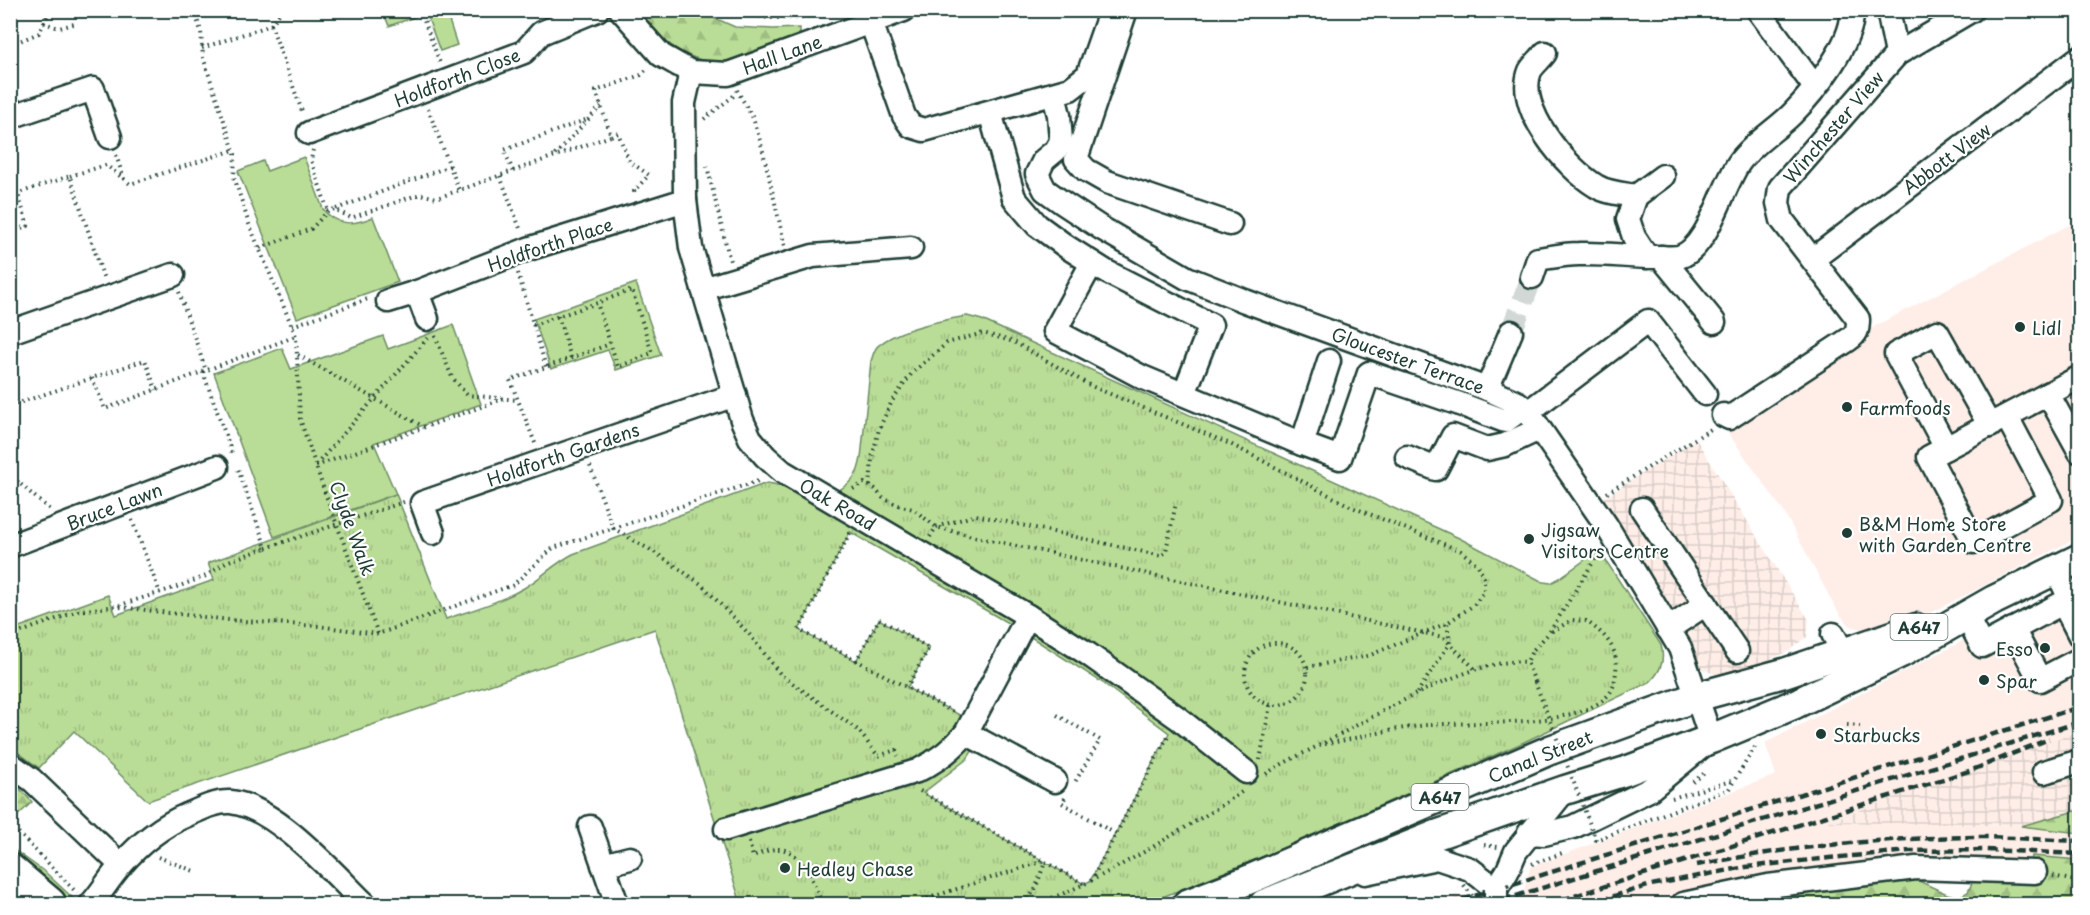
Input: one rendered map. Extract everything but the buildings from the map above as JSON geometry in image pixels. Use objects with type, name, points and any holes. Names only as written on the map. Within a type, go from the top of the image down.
[{"type":"highway","points":[[10,871],[49,904]]},
{"type":"main road","name":"A647","points":[[1565,790],[1626,771],[1795,704],[1901,653],[1994,600],[2068,563]]},
{"type":"main road","name":"A647","points":[[1696,697],[1784,673],[1839,644],[1994,600]]},
{"type":"main road","name":"Canal Street","points":[[1187,904],[1550,750],[1696,697]]},
{"type":"main road","name":"Canal Street","points":[[1264,904],[1436,836],[1565,790]]},
{"type":"street","name":"Holdforth Close","points":[[309,133],[524,52],[540,33],[597,10]]},
{"type":"street","name":"Hall Lane","points":[[621,10],[661,55],[691,72],[733,83],[871,22],[904,10]]},
{"type":"street","points":[[871,22],[904,116],[911,126],[924,130],[1070,89],[1088,75],[1109,15],[1108,10]]},
{"type":"street","points":[[1126,10],[1076,159],[1086,170],[1107,182],[1230,225]]},
{"type":"street","points":[[1758,10],[1814,86]]},
{"type":"street","points":[[1532,277],[1538,259],[1579,254],[1679,257],[1690,251],[1698,243],[1722,201],[1731,173],[1743,158],[1792,113],[1846,41],[1853,19],[1852,10]]},
{"type":"street","points":[[1888,10],[1897,54]]},
{"type":"street","name":"Winchester View","points":[[1813,259],[1782,220],[1778,203],[1780,188],[1897,54],[1971,10]]},
{"type":"street","points":[[1545,53],[1530,70],[1527,88],[1532,109],[1545,133],[1572,167],[1597,187],[1636,196]]},
{"type":"street","name":"Abbott View","points":[[1813,259],[2079,57]]},
{"type":"street","name":"Oak Road","points":[[691,72],[684,103],[685,200],[691,248],[750,438],[783,472],[1028,616],[1088,654],[1254,776]]},
{"type":"street","points":[[10,117],[93,89],[110,137]]},
{"type":"street","name":"Gloucester Terrace","points":[[1054,95],[1059,114],[1061,141],[1056,150],[1044,160],[1037,174],[1045,190],[1063,203],[1187,278],[1488,389],[1518,403],[1530,416],[1592,503],[1680,648],[1711,739]]},
{"type":"street","points":[[990,112],[1014,198],[1036,225],[1092,263],[1211,325],[1184,394]]},
{"type":"street","points":[[1663,176],[1636,196],[1628,219],[1634,237],[1714,321]]},
{"type":"street","name":"Holdforth Place","points":[[388,301],[520,252],[685,200]]},
{"type":"street","points":[[703,289],[813,256],[911,248]]},
{"type":"street","points":[[1726,417],[1848,340],[1858,330],[1857,320],[1813,259]]},
{"type":"street","points":[[1092,263],[1055,331],[1142,376],[1340,458],[1370,373],[1505,421],[1530,416]]},
{"type":"street","points":[[10,332],[173,275]]},
{"type":"street","points":[[417,292],[427,319]]},
{"type":"street","points":[[1407,457],[1436,469],[1453,436],[1487,449],[1505,445],[1530,416],[1648,321],[1706,394]]},
{"type":"street","points":[[1488,389],[1511,332]]},
{"type":"street","points":[[1946,448],[1896,354],[1937,332],[1998,421],[2051,500],[1974,542],[1929,457],[1998,421],[2079,377]]},
{"type":"street","points":[[1302,444],[1329,361]]},
{"type":"street","points":[[2048,394],[2079,452]]},
{"type":"street","name":"Holdforth Gardens","points":[[422,503],[735,395]]},
{"type":"street","name":"Bruce Lawn","points":[[10,546],[217,467]]},
{"type":"street","points":[[422,503],[433,533]]},
{"type":"street","points":[[1642,509],[1737,651]]},
{"type":"street","points":[[1966,616],[1982,646],[2070,599],[2068,563]]},
{"type":"street","points":[[2063,603],[2079,636]]},
{"type":"street","points":[[1668,629],[1706,604]]},
{"type":"street","points":[[735,826],[917,771],[952,749],[970,728],[1028,616]]},
{"type":"street","points":[[2013,629],[2040,680],[2079,659]]},
{"type":"street","points":[[970,728],[1055,781]]},
{"type":"street","points":[[1529,833],[1545,834],[1573,827],[1650,790],[1711,739]]},
{"type":"street","points":[[2044,772],[2079,761]]},
{"type":"street","points":[[10,764],[129,857]]},
{"type":"street","points":[[1317,882],[1437,858],[1470,869],[1496,897],[1516,851],[1565,790]]},
{"type":"street","points":[[86,901],[150,838],[178,819],[212,804],[231,802],[254,809],[277,821],[365,904]]},
{"type":"street","points":[[590,826],[617,904]]},
{"type":"street","points":[[603,866],[630,858]]},
{"type":"street","points":[[1683,904],[1768,886],[1916,868],[2034,872]]},
{"type":"path","points":[[10,45],[39,33],[50,10]]},
{"type":"path","name":"Clyde Walk","points":[[194,10],[201,31],[203,57],[234,150],[234,177],[249,224],[296,336],[300,418],[378,634]]},
{"type":"path","points":[[202,48],[271,25],[282,10]]},
{"type":"path","points":[[382,10],[383,15],[394,10]]},
{"type":"path","points":[[420,10],[447,81]]},
{"type":"path","points":[[730,10],[768,18],[800,18],[833,11]]},
{"type":"path","points":[[44,23],[59,28],[75,24]]},
{"type":"path","points":[[271,25],[314,145],[311,160],[328,211]]},
{"type":"path","points":[[610,136],[596,90],[641,75],[661,55]]},
{"type":"path","points":[[684,134],[733,83],[753,118],[789,263]]},
{"type":"path","points":[[421,91],[459,189]]},
{"type":"path","points":[[554,156],[601,105]]},
{"type":"path","points":[[513,171],[504,150],[588,119]]},
{"type":"path","points":[[335,209],[351,218],[420,194],[437,198],[618,133],[629,161],[650,175],[634,191],[643,213]]},
{"type":"path","points":[[10,196],[106,165],[130,184],[234,150]]},
{"type":"path","points":[[705,159],[730,262]]},
{"type":"path","points":[[260,248],[311,229],[328,211],[450,166]]},
{"type":"path","points":[[500,176],[520,252],[533,325],[546,367]]},
{"type":"path","points":[[70,177],[111,297]]},
{"type":"path","points":[[10,231],[28,226],[18,194]]},
{"type":"path","points":[[173,275],[204,372],[266,548]]},
{"type":"path","points":[[533,325],[632,290],[652,353],[618,367],[597,303]]},
{"type":"path","points":[[292,326],[385,294],[388,301]]},
{"type":"path","points":[[558,316],[572,358]]},
{"type":"path","points":[[316,466],[433,333],[452,377],[467,395],[518,400]]},
{"type":"path","points":[[870,486],[872,459],[879,429],[892,401],[912,373],[947,343],[983,333],[1014,342],[1091,386],[1230,444],[1352,507],[1461,551],[1478,565],[1484,578],[1484,592],[1474,605],[1448,623],[1368,656],[1307,667]]},
{"type":"path","points":[[92,378],[105,409],[296,336]]},
{"type":"path","points":[[542,462],[510,380],[610,344]]},
{"type":"path","points":[[297,355],[424,427]]},
{"type":"path","points":[[10,406],[145,360],[156,390]]},
{"type":"path","points":[[316,466],[503,399]]},
{"type":"path","points":[[1592,503],[1726,417]]},
{"type":"path","points":[[583,447],[613,528],[662,557],[701,584],[749,634],[781,675],[858,730],[878,756],[896,750],[902,766],[896,777],[1084,885]]},
{"type":"path","points":[[10,458],[18,482],[66,524]]},
{"type":"path","points":[[117,606],[229,620],[318,626],[378,634],[513,585],[553,548],[783,472]]},
{"type":"path","points":[[10,483],[18,482]]},
{"type":"path","points":[[830,500],[864,483],[883,498],[913,509],[936,527],[1443,638],[1476,670]]},
{"type":"path","points":[[10,636],[78,611],[117,606],[160,592],[206,576],[226,562],[401,501],[422,503]]},
{"type":"path","points":[[125,502],[160,592]]},
{"type":"path","points":[[936,527],[976,515],[1162,556],[1166,551],[1176,503]]},
{"type":"path","points":[[858,516],[799,630],[907,687],[970,728]]},
{"type":"path","points":[[1611,533],[1549,633],[1532,651],[1527,662],[1596,840],[1729,789],[1761,739]]},
{"type":"path","points":[[856,661],[879,619],[929,648],[907,687]]},
{"type":"path","points":[[1321,745],[1426,725],[1561,717],[1592,706],[1609,695],[1614,685],[1616,670],[1616,657],[1611,643],[1586,621],[1572,620],[1549,633]]},
{"type":"path","points":[[1416,694],[1450,644],[1448,623]]},
{"type":"path","points":[[1267,644],[1288,645],[1303,658],[1307,667],[1306,685],[1295,700],[1279,706],[1260,701],[1252,695],[1247,686],[1246,666],[1251,656],[1267,644]]},
{"type":"path","points":[[1035,904],[1084,885],[1217,809],[1254,776],[1321,745],[1416,694],[1476,670],[1513,661],[1527,662]]},
{"type":"path","points":[[1254,776],[1270,705]]},
{"type":"path","points":[[1057,716],[1100,740],[1062,803],[1116,834]]},
{"type":"path","points":[[1090,881],[1178,718]]},
{"type":"path","points":[[1847,725],[1860,726]]},
{"type":"path","points":[[10,824],[86,901]]},
{"type":"path","points":[[735,826],[753,856],[777,849],[789,852],[808,871],[822,904]]},
{"type":"path","points":[[129,857],[194,872]]},
{"type":"path","points":[[910,904],[1045,861]]},
{"type":"path","points":[[1024,904],[1035,890],[1045,861]]},
{"type":"path","points":[[2034,872],[2079,882]]},
{"type":"path","points":[[1464,885],[1476,904]]},
{"type":"shaded area","points":[[2079,220],[2079,537],[1899,629],[1874,633],[1848,625],[1835,607],[1784,512],[1723,426],[1877,325]]},
{"type":"shaded area","points":[[1696,439],[1809,620],[1807,637],[1789,651],[1746,670],[1717,675],[1702,669],[1690,653],[1618,532],[1602,499]]},
{"type":"shaded area","points":[[2079,581],[2079,735],[1972,770],[1829,822],[2021,826],[2079,833],[2079,860],[2032,856],[2026,880],[1902,873],[1697,904],[1521,904],[1530,867],[1776,775],[1765,743]]},
{"type":"shaded area","points":[[2079,731],[2079,810],[2021,826],[1827,822]]},
{"type":"shaded area","points":[[1456,895],[1463,896],[1471,904],[1424,904]]},
{"type":"green space","points":[[383,11],[446,11],[457,45],[440,51],[426,13],[389,26]]},
{"type":"green space","points":[[635,11],[699,11],[735,27],[800,28],[800,39],[739,59],[720,62],[707,61],[694,58],[672,46]]},
{"type":"green space","points":[[304,157],[323,209],[328,215],[347,223],[360,222],[373,217],[398,282],[297,318],[238,171],[263,161],[267,171]]},
{"type":"green space","points":[[636,283],[661,355],[616,370],[608,350],[551,369],[534,319]]},
{"type":"green space","points":[[967,316],[982,320],[1459,538],[1543,582],[1551,583],[1558,579],[1599,550],[1661,645],[1663,656],[1657,674],[1650,682],[1520,744],[1277,851],[1145,904],[741,904],[655,629],[148,801],[74,731],[39,768],[11,747],[11,630],[108,595],[116,615],[214,580],[208,563],[396,494],[446,619],[515,593],[573,554],[767,483],[780,486],[809,499],[825,497],[848,484],[859,467],[871,361],[876,348],[897,334]],"holes":[[[850,532],[1020,630],[1103,683],[1169,733],[1090,881],[1084,884],[923,793],[967,759],[987,729],[907,688],[929,648],[879,619],[856,661],[799,630]]]},
{"type":"green space","points":[[453,325],[481,404],[374,443],[396,494],[274,537],[214,373],[282,348],[291,369],[383,336],[388,349]]},
{"type":"green space","points":[[11,779],[32,802],[12,821],[10,819]]},
{"type":"green space","points":[[2079,810],[2079,833],[2021,826]]},
{"type":"green space","points":[[10,847],[45,872],[77,902],[71,904],[51,884],[11,855]]},
{"type":"green space","points":[[2032,856],[2079,860],[2079,904],[1697,904],[1902,873],[1947,894],[1959,897],[1968,892],[1974,878],[2026,880]]},
{"type":"tunnel","points":[[1511,332],[1532,277]]},
{"type":"railway","points":[[1449,904],[2080,707]]},
{"type":"railway","points":[[1490,904],[2080,722]]},
{"type":"railway","points":[[1549,904],[1972,770],[2049,739]]},
{"type":"railway","points":[[1697,865],[1805,848],[1878,841],[1988,837],[2080,841]]},
{"type":"railway","points":[[1587,904],[1651,885],[1746,867],[1829,858],[1909,851],[1985,850],[2080,854]]},
{"type":"place","name":"Lidl","points":[[2020,327]]},
{"type":"place","name":"Farmfoods","points":[[1847,407]]},
{"type":"place","name":"B&M Home Store with Garden Centre","points":[[1847,533]]},
{"type":"place","name":"Jigsaw Visitors Centre","points":[[1529,539]]},
{"type":"place","name":"Esso","points":[[2045,648]]},
{"type":"place","name":"Spar","points":[[1984,680]]},
{"type":"place","name":"Starbucks","points":[[1821,734]]},
{"type":"place","name":"Hedley Chase","points":[[785,868]]}]
